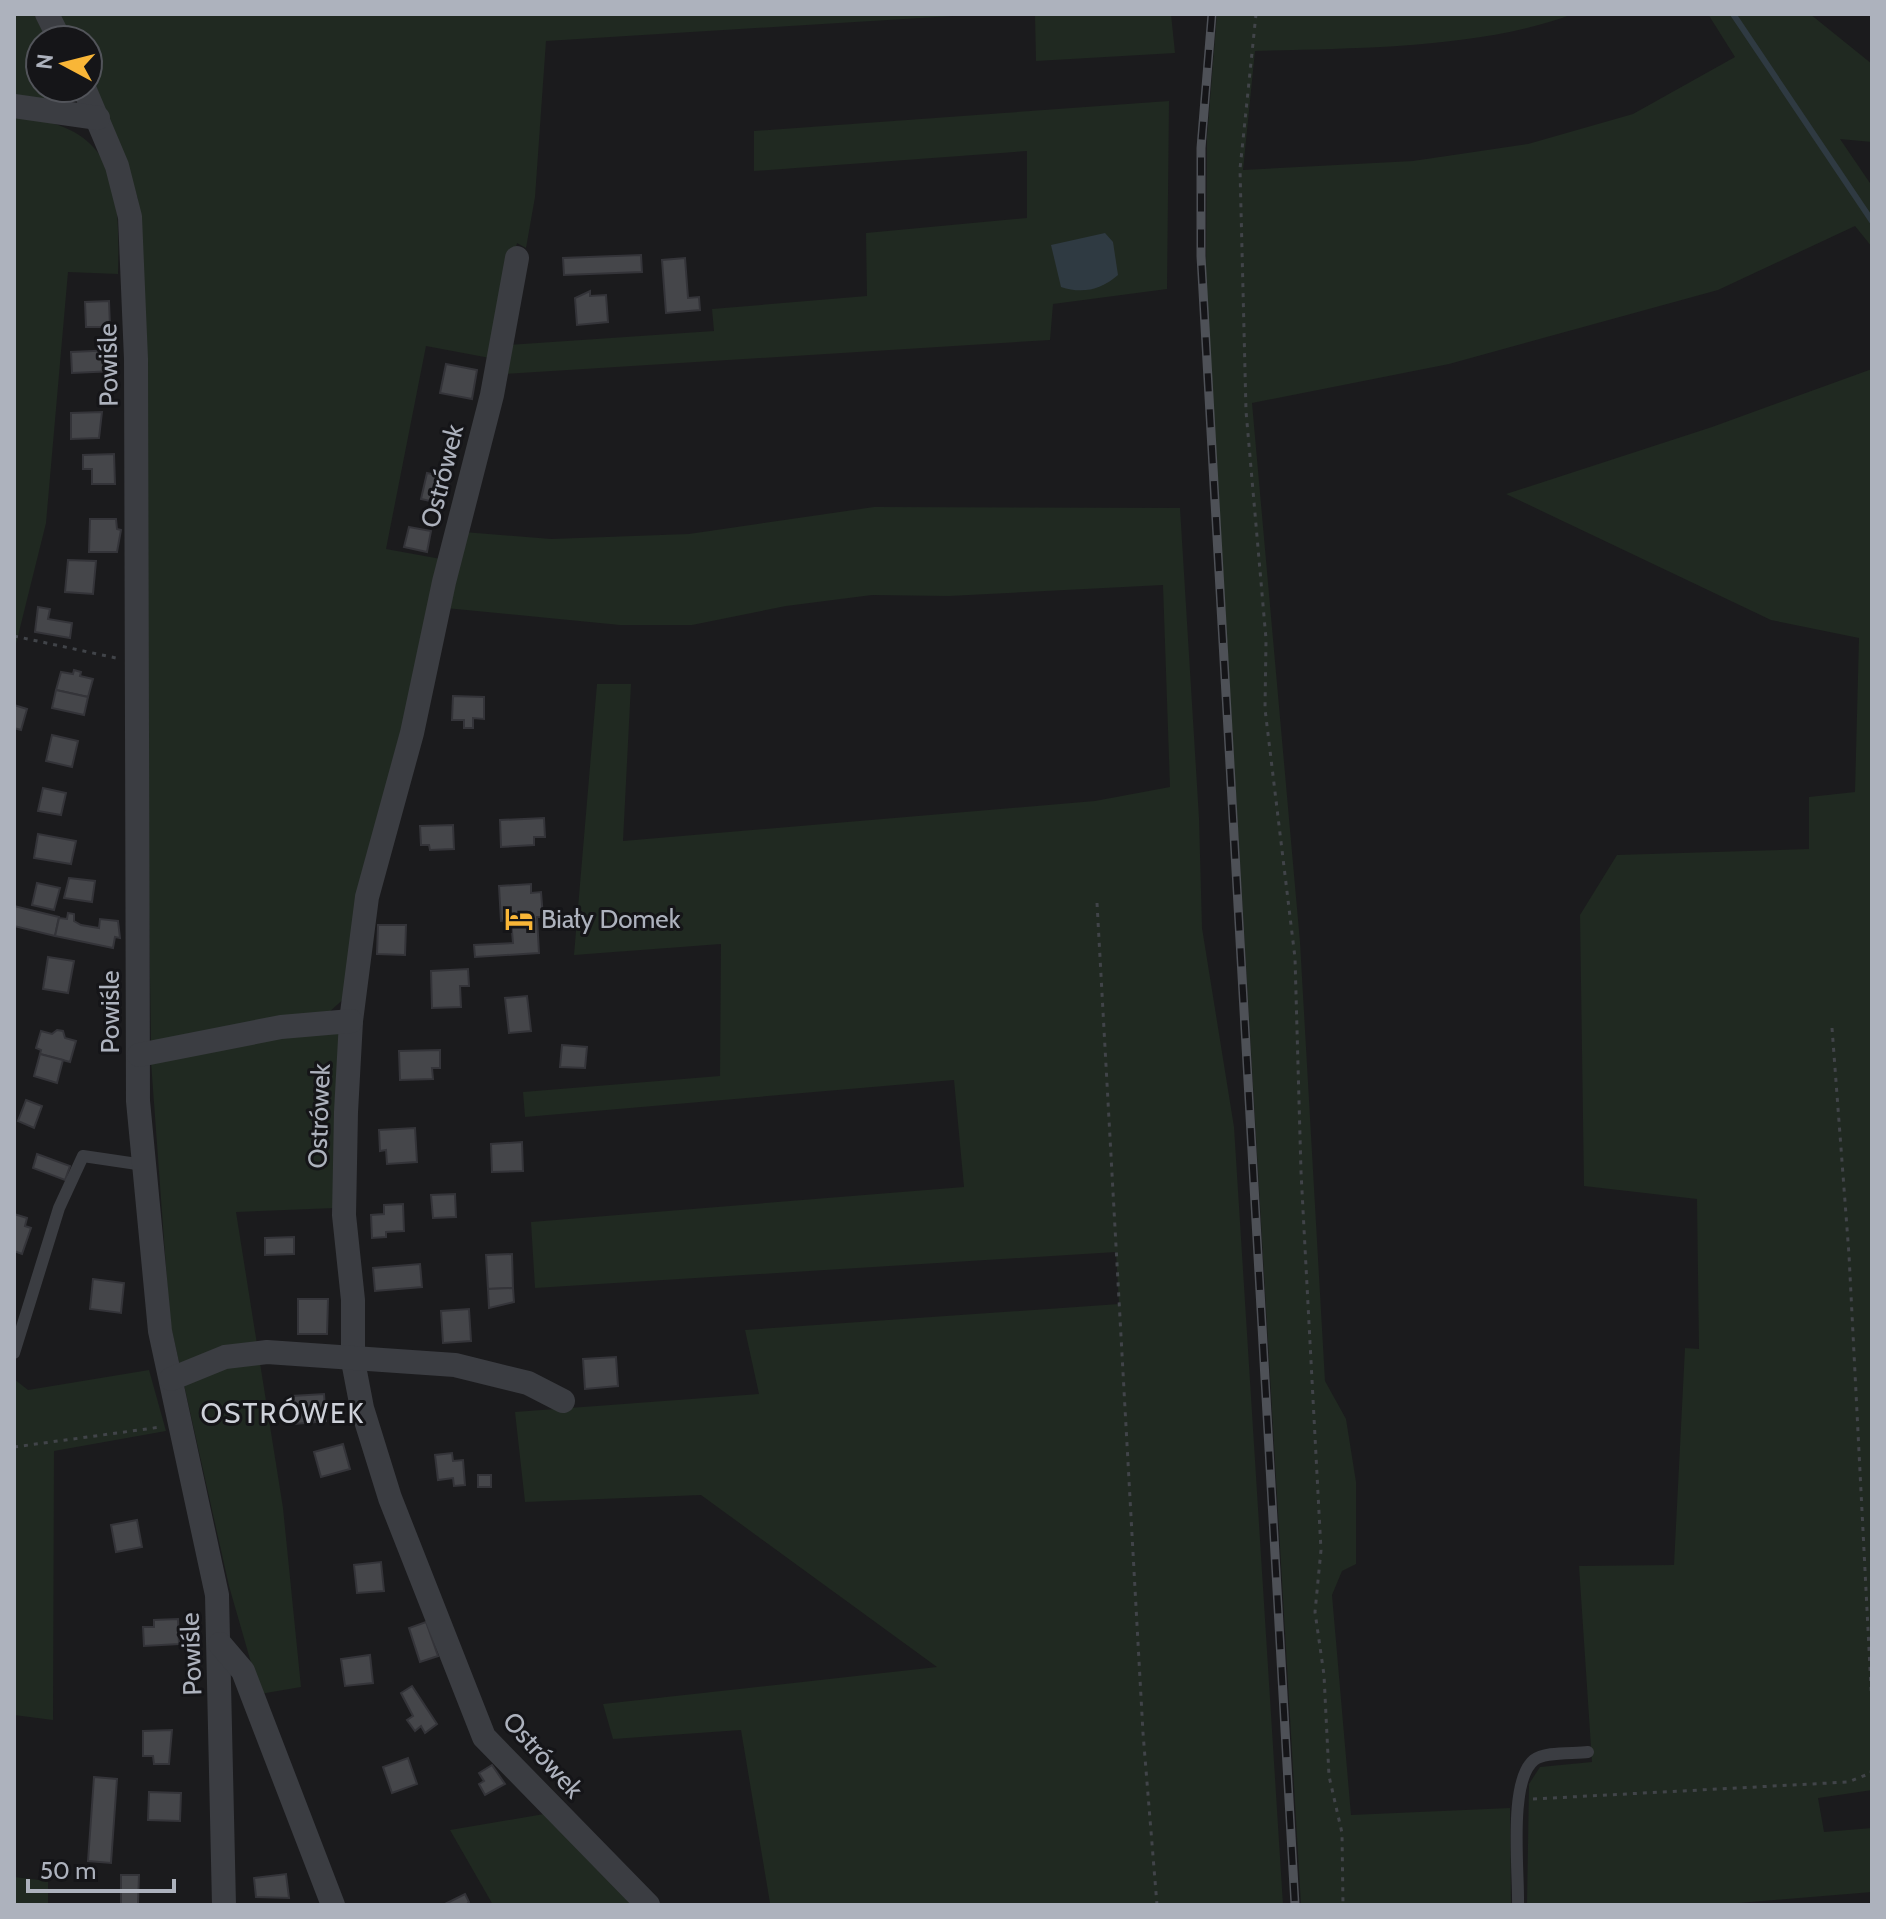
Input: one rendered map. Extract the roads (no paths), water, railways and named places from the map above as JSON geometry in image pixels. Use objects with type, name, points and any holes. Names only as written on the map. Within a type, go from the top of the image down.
[{"type":"street","name":"Powiśle","points":[[91,104],[117,166],[130,217],[136,359],[139,1055],[144,1165],[160,1331],[211,1555],[220,1644],[224,1905]]},
{"type":"street","points":[[14,106],[98,118]]},
{"type":"street","name":"Ostrówek","points":[[517,258],[492,395],[444,582],[412,733],[367,897],[351,1021],[344,1215],[353,1300],[353,1361],[362,1408],[390,1498],[484,1737],[648,1905]]},
{"type":"street","points":[[139,1055],[281,1027],[351,1021]]},
{"type":"street","points":[[171,1379],[225,1357],[250,1353],[353,1361],[412,1361],[490,1371],[528,1383],[563,1401]]},
{"type":"street","points":[[220,1644],[243,1671],[333,1905]]},
{"type":"lane","points":[[14,1353],[59,1208],[83,1156],[144,1165]]},
{"type":"lane","points":[[1518,1905],[1518,1800],[1531,1761],[1540,1756],[1588,1752]]},
{"type":"waterway","points":[[1733,14],[1872,221]]},
{"type":"railway","points":[[1212,14],[1201,148],[1201,256],[1295,1905]]},
{"type":"place","name":"Biały Domek","points":[[519,919]]},
{"type":"district","name":"OSTRÓWEK","points":[[283,1413]]}]
